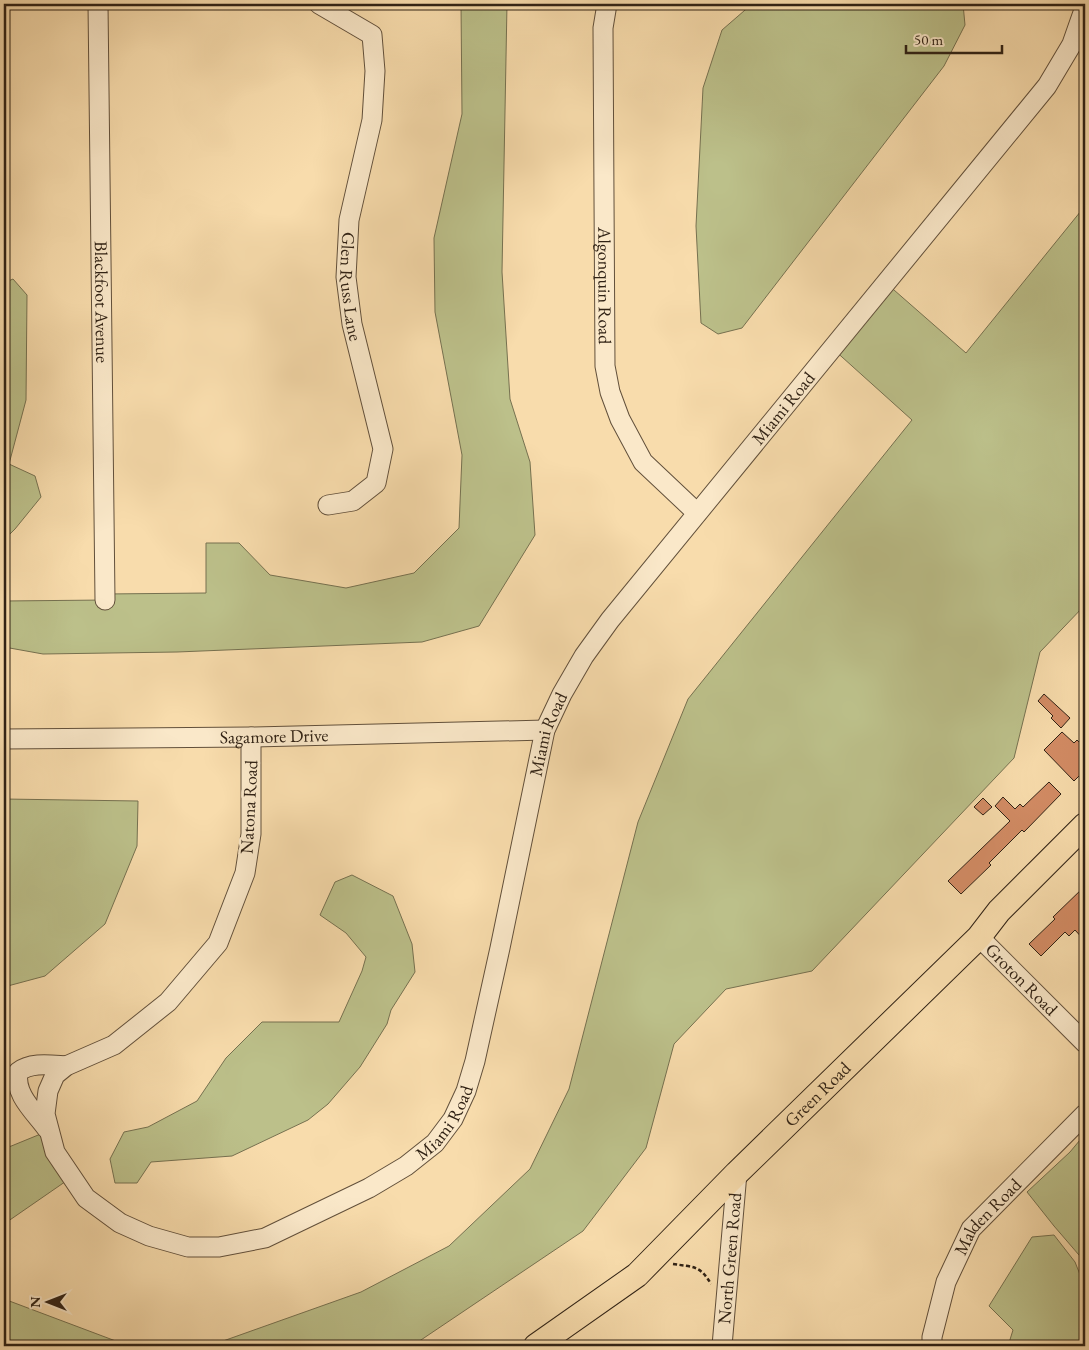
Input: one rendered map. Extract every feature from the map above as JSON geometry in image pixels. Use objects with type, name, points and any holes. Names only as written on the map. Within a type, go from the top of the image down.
[{"type":"main road","name":"Green Road","points":[[536,1346],[637,1276],[737,1172],[979,937],[999,911],[1085,825]]},
{"type":"street","name":"Blackfoot Avenue","points":[[98,4],[105,600]]},
{"type":"street","name":"Glen Russ Lane","points":[[319,4],[372,35],[375,71],[372,120],[349,220],[346,277],[352,324],[383,449],[376,483],[353,501],[328,505]]},
{"type":"street","name":"Algonquin Road","points":[[607,4],[603,28],[606,375],[620,419],[643,462],[697,513]]},
{"type":"street","name":"Miami Road","points":[[47,1122],[55,1152],[86,1198],[128,1226],[150,1236],[188,1247],[219,1247],[265,1238],[369,1188],[406,1166],[435,1143],[453,1119],[466,1092],[473,1068],[545,730],[562,694],[584,656],[610,620],[1047,86],[1072,44],[1085,7]]},
{"type":"street","name":"Sagamore Drive","points":[[4,739],[251,737],[545,730]]},
{"type":"street","name":"Natona Road","points":[[47,1122],[48,1091],[55,1076],[66,1066],[114,1045],[168,1002],[218,943],[244,873],[251,834],[251,737]]},
{"type":"street","name":"Groton Road","points":[[979,937],[1085,1043]]},
{"type":"street","name":"Natona Road","points":[[47,1122],[20,1093],[17,1081],[18,1072],[25,1067],[40,1065],[66,1066]]},
{"type":"street","name":"Malden Road","points":[[932,1346],[932,1338],[946,1282],[971,1229],[1085,1114]]},
{"type":"street","name":"North Green Road","points":[[722,1346],[737,1172]]},
{"type":"path","points":[[673,1264],[692,1266],[704,1271],[713,1287]]},
{"type":"green space","points":[[461,4],[507,4],[502,272],[510,399],[530,462],[535,535],[479,626],[422,642],[177,652],[43,654],[4,647],[4,601],[105,600],[105,594],[206,593],[206,543],[239,543],[270,575],[346,588],[414,573],[459,528],[462,455],[435,312],[434,238],[462,114]]},
{"type":"green space","points":[[752,4],[963,4],[965,25],[944,66],[742,328],[718,334],[701,323],[696,226],[703,88],[722,30]]},
{"type":"green space","points":[[1085,206],[1085,605],[1040,652],[1014,758],[812,971],[726,989],[674,1044],[646,1148],[583,1231],[412,1346],[209,1346],[361,1292],[449,1246],[530,1169],[569,1089],[638,822],[688,699],[912,420],[832,348],[886,283],[966,353]]},
{"type":"green space","points":[[13,279],[27,295],[26,400],[9,464],[35,476],[41,497],[4,540],[4,283]]},
{"type":"green space","points":[[4,799],[138,801],[137,846],[105,924],[45,976],[4,987]]},
{"type":"green space","points":[[352,875],[393,896],[412,944],[415,972],[391,1010],[387,1024],[360,1067],[328,1104],[308,1120],[232,1156],[151,1162],[137,1183],[115,1183],[110,1159],[124,1132],[148,1127],[197,1101],[226,1058],[262,1022],[339,1022],[362,971],[366,957],[346,933],[320,915],[335,882]]},
{"type":"green space","points":[[48,1131],[72,1177],[4,1224],[4,1149]]},
{"type":"green space","points":[[1085,1134],[1085,1262],[1027,1192],[1070,1152]]},
{"type":"green space","points":[[1054,1235],[1075,1262],[1085,1287],[1085,1346],[1008,1346],[1013,1330],[989,1306],[1032,1237]]},
{"type":"green space","points":[[4,1299],[129,1346],[4,1346]]},
{"type":"building","points":[[1044,694],[1070,718],[1061,728],[1051,718],[1053,716],[1038,701]]},
{"type":"building","points":[[1062,732],[1074,743],[1077,740],[1085,748],[1085,770],[1074,781],[1044,750]]},
{"type":"building","points":[[1049,782],[1061,794],[1024,832],[1022,830],[989,863],[991,865],[961,894],[948,881],[1010,821],[995,806],[1003,797],[1015,809],[1020,804],[1023,807]]},
{"type":"building","points":[[983,798],[992,807],[983,815],[974,807]]},
{"type":"building","points":[[1085,886],[1085,941],[1075,930],[1069,936],[1065,932],[1041,956],[1029,944]]}]
